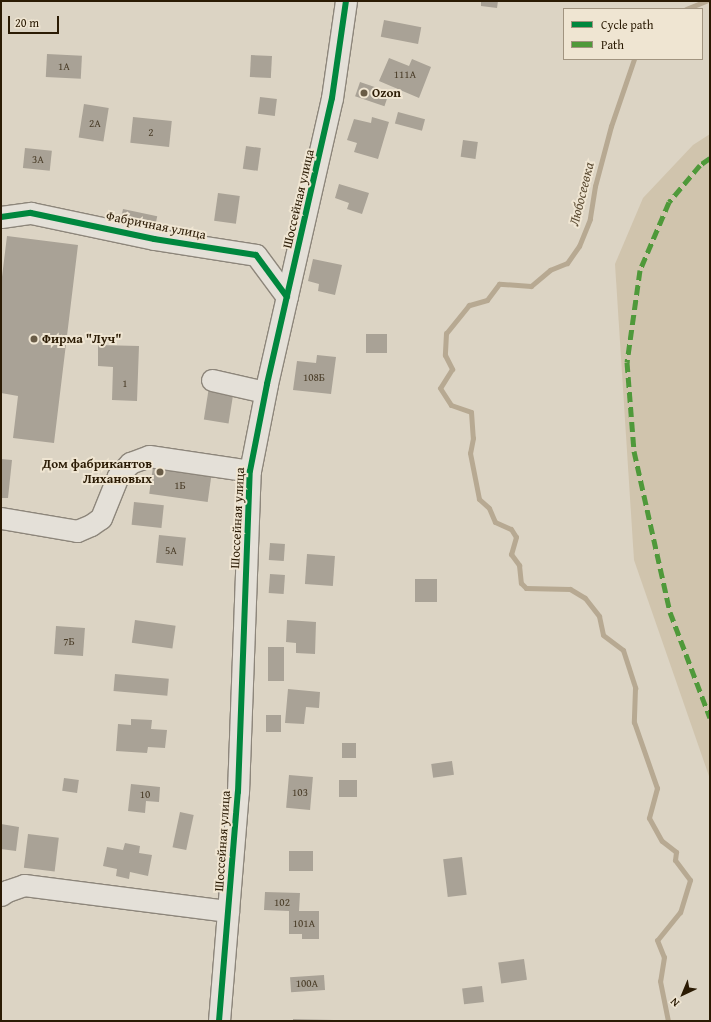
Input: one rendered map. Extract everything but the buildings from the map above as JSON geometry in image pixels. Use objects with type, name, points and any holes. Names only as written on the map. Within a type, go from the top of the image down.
[{"type":"street","name":"Шоссейная улица","points":[[219,1021],[238,792],[250,471],[286,297],[311,201],[332,98],[346,1]]},
{"type":"street","name":"Фабричная улица","points":[[1,217],[31,213],[154,239],[256,255],[286,297]]},
{"type":"street","points":[[212,380],[266,392]]},
{"type":"street","points":[[1,518],[77,531],[91,525],[100,518],[118,476],[130,463],[149,456],[250,471]]},
{"type":"street","points":[[1,896],[7,890],[24,885],[228,911]]},
{"type":"shaded area","points":[[710,134],[710,779],[634,560],[615,264],[643,198],[693,145]]},
{"type":"waterway","name":"Любосеевка","points":[[688,8],[706,1]]},
{"type":"waterway","name":"Любосеевка","points":[[634,60],[611,126],[595,186],[590,219],[579,246],[567,263],[550,270],[531,286],[499,284],[487,300],[469,305],[446,333],[445,355],[452,369],[440,388],[451,405],[471,412],[473,438],[470,453],[479,499],[489,508],[495,522],[511,529],[516,537],[511,554],[519,565],[521,583],[526,588],[570,589],[585,598],[599,616],[603,635],[623,650],[635,688],[634,722],[657,788],[649,818],[662,841],[676,852],[675,860],[690,880],[680,912],[657,940],[664,957],[660,981],[668,1021]]},
{"type":"marked path","points":[[710,158],[700,165],[669,202],[640,270],[627,362],[634,451],[670,612],[710,718]]},
{"type":"cycle path","points":[[219,1021],[238,792],[250,471],[267,384],[332,98],[346,1]]},
{"type":"cycle path","points":[[1,217],[31,213],[154,239],[256,255],[287,297]]},
{"type":"place","name":"Ozon","points":[[364,93]]},
{"type":"place","name":"Фирма \"Луч\"","points":[[34,339]]},
{"type":"place","name":"Дом фабрикантов Лихановых","points":[[160,472]]}]
